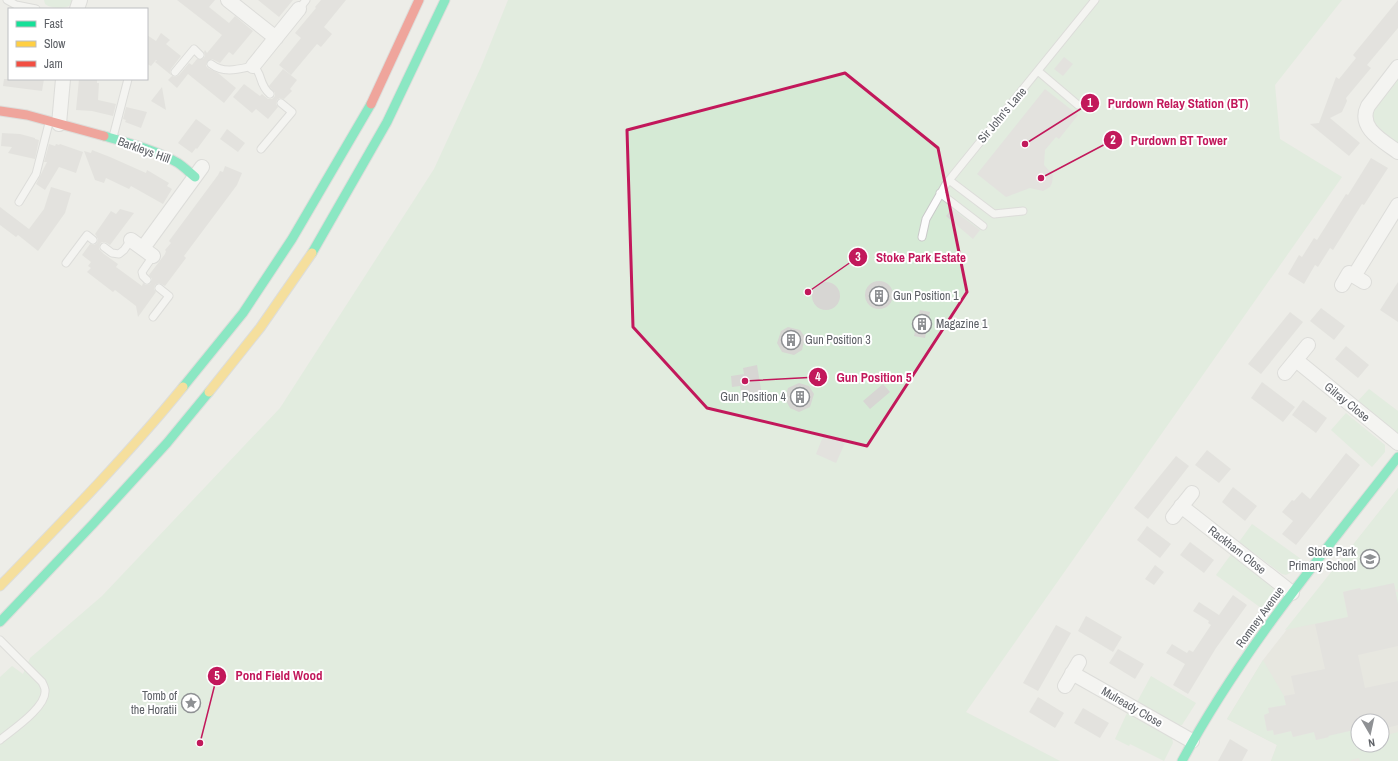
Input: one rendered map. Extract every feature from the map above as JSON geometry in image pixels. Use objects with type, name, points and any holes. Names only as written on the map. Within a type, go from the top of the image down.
[{"type":"main road","points":[[0,586],[77,507],[151,426],[243,314],[292,240],[369,108],[419,0]]},
{"type":"main road","points":[[0,622],[167,443],[260,328],[314,250],[387,122],[445,0]]},
{"type":"main road","name":"Barkleys Hill","points":[[0,111],[25,114],[112,139],[169,159],[198,172]]},
{"type":"main road","name":"Romney Avenue","points":[[1182,761],[1192,741],[1236,670],[1292,593],[1398,457]]},
{"type":"street","points":[[228,0],[276,38]]},
{"type":"street","points":[[253,66],[302,4]]},
{"type":"street","points":[[1398,67],[1368,106],[1365,114],[1366,123],[1371,132],[1398,152]]},
{"type":"street","points":[[54,122],[63,80]]},
{"type":"street","name":"Barkleys Hill","points":[[142,248],[198,172]]},
{"type":"street","points":[[1342,285],[1349,273],[1359,279],[1398,205]]},
{"type":"street","points":[[1285,373],[1308,345]]},
{"type":"street","name":"Gilray Close","points":[[1296,360],[1398,443]]},
{"type":"street","name":"Rackham Close","points":[[1192,493],[1177,511],[1292,593]]},
{"type":"street","name":"Mulready Close","points":[[1065,686],[1075,667],[1192,741]]},
{"type":"lane","points":[[7,0],[16,5],[31,8]]},
{"type":"lane","name":"Sir John's Lane","points":[[922,237],[926,219],[949,180],[1095,0]]},
{"type":"lane","points":[[175,72],[194,50],[200,55]]},
{"type":"lane","points":[[211,64],[230,70],[253,66],[258,69],[264,88],[270,94]]},
{"type":"lane","points":[[1038,71],[1078,105]]},
{"type":"lane","name":"Barkleys Hill","points":[[112,139],[128,80]]},
{"type":"lane","points":[[261,149],[292,112],[281,103]]},
{"type":"lane","points":[[19,202],[36,174],[54,122]]},
{"type":"lane","points":[[949,180],[994,214],[1023,211]]},
{"type":"lane","points":[[940,193],[983,226]]},
{"type":"lane","points":[[66,262],[87,235],[94,240]]},
{"type":"lane","name":"Barkleys Hill","points":[[104,247],[112,253],[119,254],[124,250],[142,248],[142,272],[143,276],[148,280]]},
{"type":"lane","points":[[153,317],[169,296],[159,288]]},
{"type":"lane","points":[[0,640],[42,682],[45,691],[42,701],[34,712],[0,740]]},
{"type":"highlighted area","points":[[845,73],[938,148],[967,292],[867,446],[707,408],[633,327],[627,130]]},
{"type":"shaded area","name":"Stoke Park Primary School","points":[[1398,488],[1398,761],[1271,761],[1277,745],[1227,719],[1263,660]]},
{"type":"green space","points":[[44,0],[73,1],[69,6],[56,8],[45,4]]},
{"type":"green space","points":[[508,0],[1342,0],[1275,85],[1280,139],[1342,177],[966,712],[1060,761],[0,761],[0,677],[12,666],[23,674],[30,658],[102,596],[280,408],[434,169],[481,67]]},
{"type":"green space","points":[[1398,75],[1398,146],[1383,135],[1377,128],[1372,111]]},
{"type":"green space","points":[[1369,389],[1398,411],[1398,433],[1395,433],[1356,403]]},
{"type":"green space","points":[[1346,413],[1385,445],[1385,452],[1372,467],[1331,430]]},
{"type":"green space","points":[[1398,488],[1398,589],[1395,590],[1398,592],[1398,616],[1366,614],[1360,588],[1343,592],[1348,617],[1285,630]]},
{"type":"green space","points":[[1252,524],[1301,559],[1290,573],[1286,575],[1282,574],[1239,542]]},
{"type":"green space","points":[[1232,553],[1274,587],[1273,592],[1261,608],[1216,575]]},
{"type":"green space","points":[[1263,660],[1284,696],[1286,705],[1269,708],[1269,713],[1264,715],[1267,731],[1273,730],[1274,735],[1291,731],[1293,737],[1314,732],[1316,740],[1328,737],[1327,730],[1340,733],[1350,731],[1350,753],[1390,753],[1390,734],[1398,732],[1398,761],[1360,761],[1359,758],[1351,761],[1271,761],[1277,745],[1227,719]]},
{"type":"green space","points":[[1151,676],[1196,703],[1182,725],[1175,725],[1137,702]]},
{"type":"green space","points":[[1127,713],[1172,738],[1173,743],[1164,761],[1130,744],[1129,746],[1115,739]]},
{"type":"building","points":[[177,0],[215,0],[209,7],[229,23],[235,16],[253,31],[233,55],[229,52],[220,63],[212,59],[207,62],[206,66],[208,68],[218,73],[236,88],[224,103],[188,74],[177,88],[168,80],[172,76],[175,77],[179,75],[189,63],[192,65],[197,59],[203,59],[205,56],[205,50],[207,53],[222,35]]},
{"type":"building","points":[[258,0],[293,0],[279,17]]},
{"type":"building","points":[[321,0],[346,0],[324,27],[332,34],[321,47],[317,44],[291,75],[279,65],[301,38],[295,33]]},
{"type":"building","points":[[1398,0],[1398,28],[1367,65],[1371,68],[1346,98],[1347,101],[1342,112],[1330,118],[1360,143],[1349,156],[1310,124],[1319,123],[1336,77],[1339,79],[1356,58],[1353,55]]},
{"type":"building","points":[[161,33],[170,40],[166,44],[181,56],[171,69],[171,75],[155,62],[157,60],[156,60],[151,66],[148,64],[148,36],[156,41]]},
{"type":"building","points":[[1064,57],[1073,64],[1063,76],[1054,69]]},
{"type":"building","points":[[283,69],[297,80],[290,89],[292,91],[284,99],[280,98],[277,100],[276,104],[278,107],[268,119],[256,109],[252,113],[233,97],[244,84],[260,96],[262,94],[268,99],[272,99],[275,96],[275,93],[269,86]]},
{"type":"building","points":[[4,79],[44,80],[42,91],[3,86]]},
{"type":"building","points":[[79,80],[97,80],[97,83],[99,83],[98,100],[116,104],[113,116],[92,111],[76,110]]},
{"type":"building","points":[[162,87],[166,110],[151,101]]},
{"type":"building","points":[[1045,89],[1078,115],[1059,139],[1056,137],[1045,150],[1044,165],[1053,175],[1050,187],[1043,191],[1030,188],[1006,197],[977,174]]},
{"type":"building","points":[[126,107],[147,112],[141,128],[125,122],[126,120],[123,119]]},
{"type":"building","points":[[196,119],[211,130],[197,149],[196,148],[192,153],[178,143]]},
{"type":"building","points":[[227,129],[245,143],[238,152],[220,139]]},
{"type":"building","points":[[2,133],[20,134],[39,140],[35,159],[8,153],[12,147],[1,146]]},
{"type":"building","points":[[49,144],[55,146],[56,144],[60,144],[83,152],[76,173],[59,167],[45,190],[36,184],[47,162],[44,162]]},
{"type":"building","points":[[92,150],[146,173],[147,170],[169,183],[167,186],[172,189],[163,204],[131,186],[129,189],[106,178],[104,183],[95,180],[84,151],[91,153]]},
{"type":"building","points":[[1371,158],[1388,168],[1364,205],[1362,204],[1333,250],[1330,248],[1318,267],[1315,265],[1304,284],[1288,274],[1299,255],[1302,257],[1314,238],[1317,240]]},
{"type":"building","points":[[225,166],[242,173],[237,185],[184,256],[186,258],[165,286],[159,283],[155,285],[154,289],[156,292],[138,317],[136,306],[115,290],[113,292],[87,272],[91,268],[88,266],[91,262],[82,255],[90,244],[94,245],[97,243],[98,239],[95,234],[111,211],[116,214],[120,209],[134,213],[110,245],[102,242],[99,249],[118,264],[116,267],[142,286],[143,283],[146,285],[150,284],[152,279],[149,275],[165,254],[165,250],[171,243],[169,241],[220,171],[223,172]]},
{"type":"building","points":[[51,187],[71,193],[65,213],[38,251],[18,235],[16,237],[0,225],[0,207],[29,229],[44,209]]},
{"type":"building","points":[[952,209],[980,230],[973,239],[946,216]]},
{"type":"building","name":"Gun Position 1","points":[[879,281],[889,285],[893,295],[889,305],[879,309],[869,305],[865,295],[869,285]]},
{"type":"building","points":[[826,282],[836,286],[840,296],[836,306],[826,310],[816,306],[812,296],[816,286]]},
{"type":"building","points":[[1398,282],[1398,322],[1380,310]]},
{"type":"building","points":[[1321,308],[1345,326],[1334,340],[1310,321]]},
{"type":"building","name":"Magazine 1","points":[[920,310],[930,312],[925,338],[914,336]]},
{"type":"building","points":[[1290,312],[1303,322],[1261,374],[1248,364]]},
{"type":"building","name":"Gun Position 3","points":[[788,327],[800,330],[805,337],[802,350],[794,355],[782,352],[777,343],[781,331]]},
{"type":"building","points":[[1346,346],[1369,365],[1358,378],[1335,359]]},
{"type":"building","points":[[757,365],[762,395],[742,398],[740,386],[732,387],[731,376],[744,374],[743,368]]},
{"type":"building","points":[[1262,382],[1295,407],[1283,422],[1251,398]]},
{"type":"building","name":"Gun Position 4","points":[[799,383],[809,386],[814,394],[810,407],[799,412],[790,408],[785,399],[788,388]]},
{"type":"building","points":[[883,384],[890,392],[870,409],[863,401]]},
{"type":"building","points":[[1303,400],[1327,418],[1316,433],[1292,415]]},
{"type":"building","points":[[824,434],[845,443],[836,463],[816,454]]},
{"type":"building","points":[[1207,450],[1231,469],[1219,483],[1195,465]]},
{"type":"building","points":[[1346,453],[1360,465],[1296,545],[1282,534],[1293,521],[1282,512],[1292,500],[1294,501],[1302,492],[1310,499]]},
{"type":"building","points":[[1176,456],[1189,466],[1148,519],[1134,508]]},
{"type":"building","points":[[1233,487],[1257,506],[1245,521],[1222,502]]},
{"type":"building","points":[[1147,526],[1171,544],[1160,558],[1137,540]]},
{"type":"building","points":[[1190,542],[1214,560],[1204,573],[1180,555]]},
{"type":"building","points":[[1155,565],[1164,572],[1154,585],[1145,579]]},
{"type":"building","points":[[1394,583],[1398,604],[1398,646],[1358,655],[1365,688],[1398,681],[1398,725],[1390,727],[1390,713],[1350,713],[1350,731],[1316,740],[1314,732],[1293,737],[1291,731],[1274,735],[1273,730],[1267,731],[1264,715],[1269,713],[1268,708],[1286,705],[1284,696],[1295,694],[1291,676],[1325,669],[1315,624],[1348,617],[1343,592],[1360,588],[1361,590]]},
{"type":"building","points":[[1233,595],[1247,605],[1216,648],[1188,694],[1173,685],[1185,664],[1166,653],[1172,644],[1187,653],[1189,650],[1193,652],[1211,625],[1208,623],[1209,621],[1193,611],[1199,602],[1219,615]]},
{"type":"building","points":[[1086,616],[1122,637],[1113,652],[1078,631]]},
{"type":"building","points":[[1056,625],[1071,633],[1038,691],[1023,683]]},
{"type":"building","points":[[1118,649],[1144,664],[1135,679],[1109,663]]},
{"type":"building","points":[[1038,697],[1064,713],[1055,728],[1029,712]]},
{"type":"building","points":[[1083,708],[1109,723],[1100,738],[1074,723]]},
{"type":"building","points":[[1230,739],[1248,750],[1242,761],[1218,761]]},
{"type":"traffic: fast","points":[[312,253],[387,122],[445,0]]},
{"type":"traffic: fast","points":[[183,387],[243,313],[292,239],[371,104]]},
{"type":"traffic: fast","points":[[104,136],[142,147],[170,158],[195,177]]},
{"type":"traffic: fast","points":[[0,622],[167,443],[209,392]]},
{"type":"traffic: fast","points":[[1182,761],[1205,720],[1256,642],[1312,567],[1398,457]]},
{"type":"traffic: slow","points":[[209,392],[260,328],[312,253]]},
{"type":"traffic: slow","points":[[0,586],[117,464],[183,387]]},
{"type":"traffic: jam","points":[[371,104],[419,0]]},
{"type":"traffic: jam","points":[[0,111],[27,115],[104,136]]},
{"type":"place","name":"Purdown Relay Station (BT)","points":[[1025,144]]},
{"type":"place","name":"Purdown BT Tower","points":[[1041,178]]},
{"type":"place","name":"Stoke Park Estate","points":[[808,292]]},
{"type":"place","name":"Gun Position 1","points":[[879,296]]},
{"type":"place","name":"Magazine 1","points":[[922,324]]},
{"type":"place","name":"Gun Position 3","points":[[791,340]]},
{"type":"place","name":"Gun Position 5","points":[[745,381]]},
{"type":"place","name":"Gun Position 4","points":[[800,397]]},
{"type":"place","name":"Stoke Park Primary School","points":[[1370,559]]},
{"type":"place","name":"Tomb of the Horatii","points":[[191,703]]},
{"type":"place","name":"Pond Field Wood","points":[[200,743]]}]
